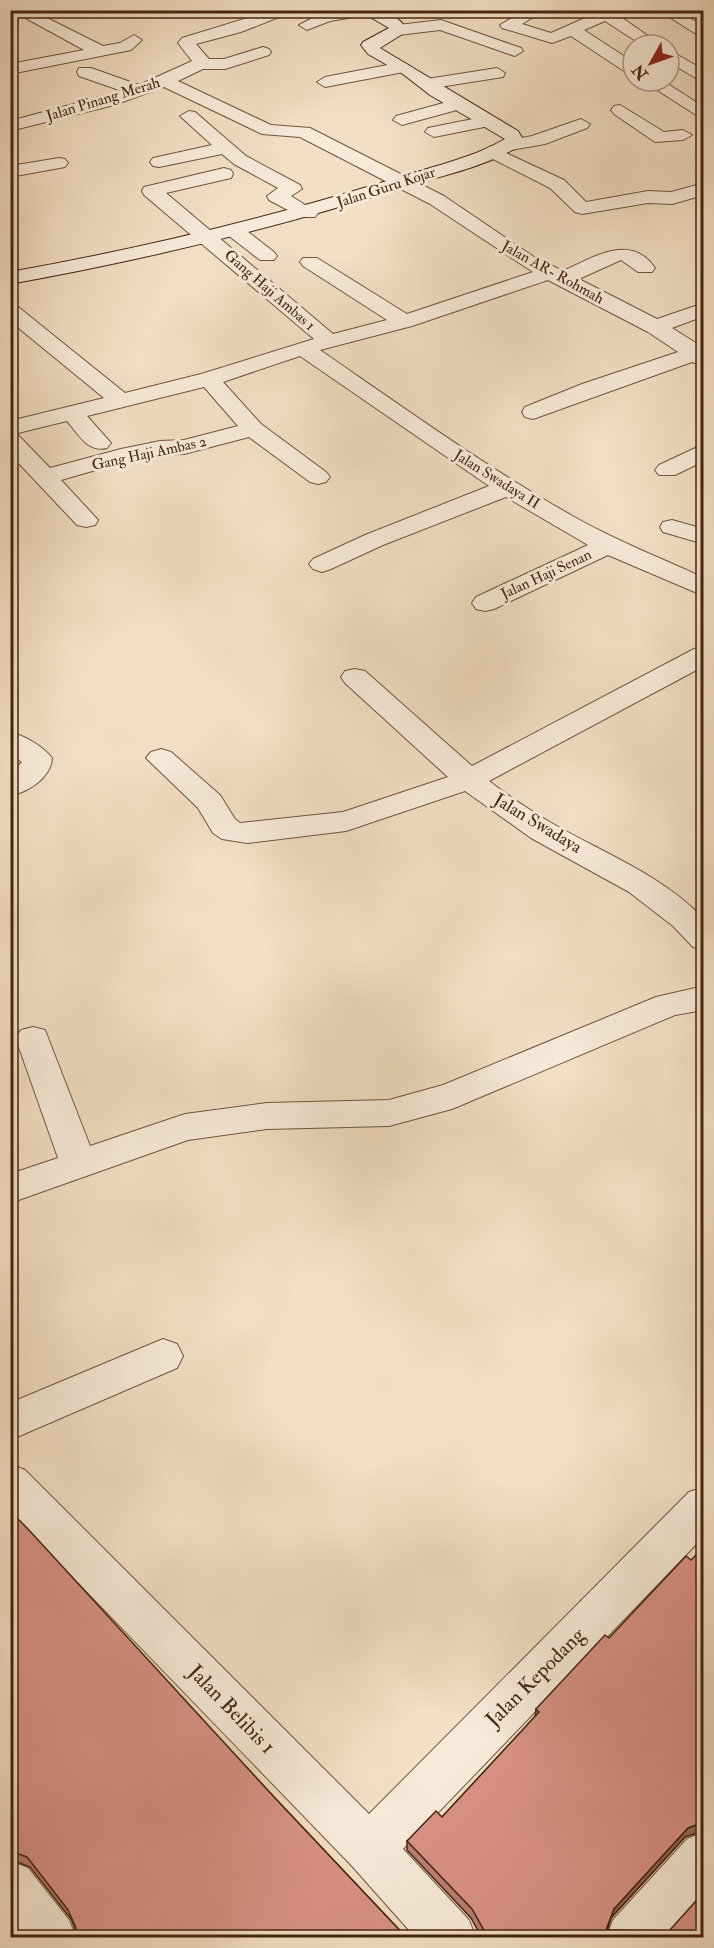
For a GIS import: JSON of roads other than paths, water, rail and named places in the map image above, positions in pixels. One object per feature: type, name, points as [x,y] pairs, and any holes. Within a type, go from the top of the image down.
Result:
[{"type":"street","points":[[263,52],[225,64],[200,64],[201,59],[186,44],[188,41],[235,29],[290,10]]},
{"type":"street","points":[[538,10],[508,25],[550,38],[612,13],[638,33]]},
{"type":"street","points":[[665,10],[704,34]]},
{"type":"street","points":[[307,25],[326,17],[366,11],[397,26],[398,30]]},
{"type":"street","points":[[10,20],[24,13],[99,51]]},
{"type":"street","points":[[197,22],[257,20]]},
{"type":"street","points":[[511,145],[515,138],[374,51],[369,45],[398,30],[441,25],[515,51]]},
{"type":"street","points":[[572,29],[621,61]]},
{"type":"street","points":[[10,69],[129,43],[136,60]]},
{"type":"street","name":"Jalan Pinang Merah","points":[[10,126],[135,92],[166,75],[200,64]]},
{"type":"street","points":[[681,64],[704,78]]},
{"type":"street","points":[[326,82],[434,65]]},
{"type":"street","points":[[85,72],[157,101]]},
{"type":"street","points":[[426,84],[497,73]]},
{"type":"street","name":"Jalan AR- Rohmah","points":[[166,75],[267,130],[304,132],[362,164],[403,182],[437,200],[556,276],[656,327],[700,356]]},
{"type":"street","points":[[670,93],[704,115]]},
{"type":"street","points":[[402,120],[458,104]]},
{"type":"street","points":[[620,110],[661,138],[694,135]]},
{"type":"street","points":[[189,116],[240,160],[293,189],[276,196],[308,213]]},
{"type":"street","points":[[434,132],[528,122]]},
{"type":"street","name":"Jalan Guru Kojar","points":[[10,278],[140,254],[242,231],[308,213],[511,145],[534,144],[543,138],[581,124]]},
{"type":"street","points":[[159,162],[225,148]]},
{"type":"street","points":[[491,151],[557,184],[582,208],[648,197],[672,198],[704,189]]},
{"type":"street","points":[[10,172],[59,163]]},
{"type":"street","name":"Gang Haji Ambas 1","points":[[224,174],[151,191],[210,238],[330,342]]},
{"type":"street","points":[[225,212],[267,256]]},
{"type":"street","points":[[10,428],[208,379],[303,348],[405,322],[620,254],[627,255],[645,268]]},
{"type":"street","points":[[310,262],[405,322]]},
{"type":"street","points":[[656,327],[704,309]]},
{"type":"street","points":[[10,310],[122,401]]},
{"type":"street","name":"Jalan Swadaya II","points":[[303,348],[462,459],[608,545],[704,588]]},
{"type":"street","points":[[533,412],[590,389],[700,356]]},
{"type":"street","points":[[208,379],[253,429],[318,477]]},
{"type":"street","points":[[70,412],[99,443]]},
{"type":"street","name":"Gang Haji Ambas 2","points":[[45,477],[121,456],[160,448],[184,447],[253,429]]},
{"type":"street","points":[[10,440],[86,520]]},
{"type":"street","points":[[667,470],[704,451]]},
{"type":"street","points":[[322,564],[374,540],[509,487]]},
{"type":"street","points":[[672,527],[704,537]]},
{"type":"street","name":"Jalan Haji Senan","points":[[485,603],[608,545]]},
{"type":"street","name":"Jalan Swadaya","points":[[704,655],[468,780],[520,817],[617,869],[654,892],[686,918],[704,939]]},
{"type":"street","points":[[161,758],[209,802],[224,826],[233,832],[247,833],[346,821],[468,780],[355,677]]},
{"type":"street","points":[[10,741],[37,758],[38,764],[35,769],[10,787]]},
{"type":"street","points":[[10,1189],[185,1127],[267,1116],[389,1113],[452,1096],[668,1005],[704,998]]},
{"type":"street","points":[[33,1039],[78,1164]]},
{"type":"street","points":[[10,1422],[163,1356]]},
{"type":"street","name":"Jalan Belibis 1","points":[[10,1483],[369,1849],[451,1938]]},
{"type":"street","name":"Jalan Kepodang","points":[[369,1849],[704,1506]]},
{"type":"street","points":[[631,1938],[704,1856]]},
{"type":"street","points":[[10,1886],[51,1938]]}]
